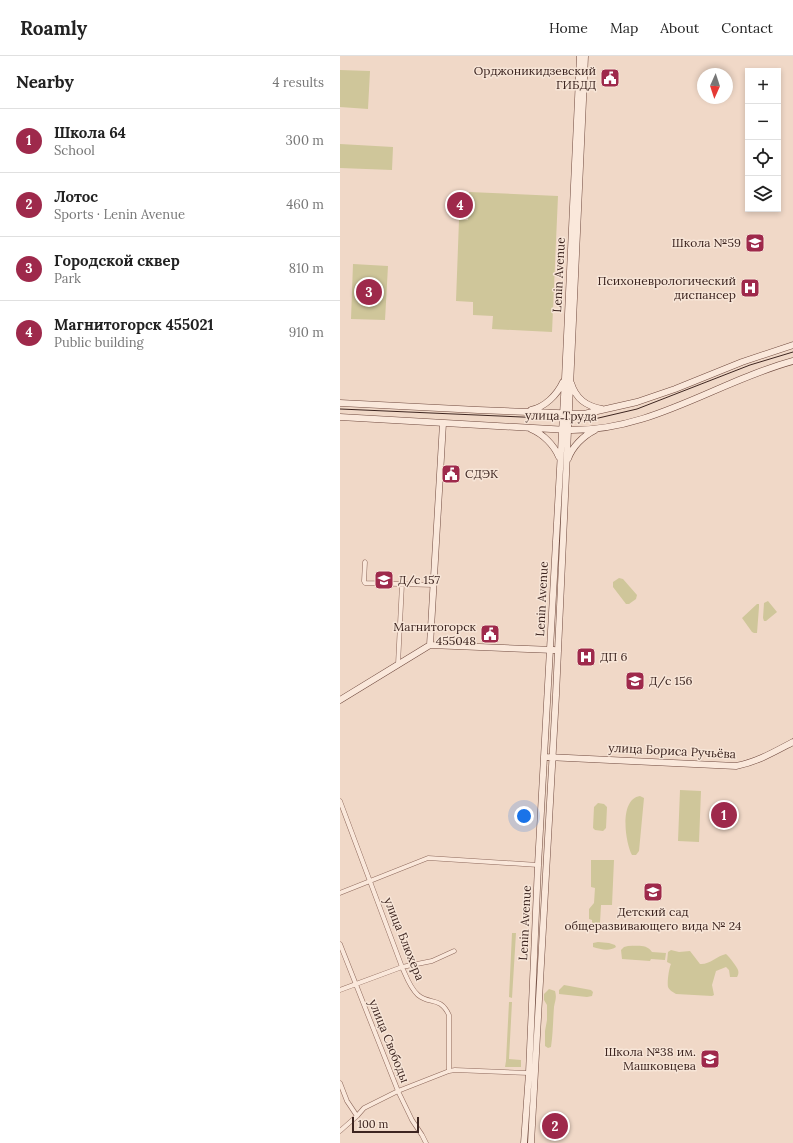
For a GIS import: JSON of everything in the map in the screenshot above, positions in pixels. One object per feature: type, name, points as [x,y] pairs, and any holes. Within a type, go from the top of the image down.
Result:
[{"type":"main road","name":"Lenin Avenue","points":[[567,379],[580,56]]},
{"type":"main road","name":"Lenin Avenue","points":[[524,1143],[532,1073],[552,757],[558,650],[564,429],[585,56]]},
{"type":"main road","name":"улица Труда","points":[[340,403],[584,414],[637,402],[656,396],[742,362],[793,345]]},
{"type":"main road","name":"улица Труда","points":[[340,417],[564,429],[597,429],[638,421],[686,404],[777,366],[793,361]]},
{"type":"main road","points":[[524,412],[538,408],[547,402],[567,379],[573,390],[584,403],[591,407],[605,409]]},
{"type":"main road","points":[[430,645],[443,423]]},
{"type":"main road","points":[[528,427],[537,431],[547,439],[559,456],[563,465]]},
{"type":"main road","points":[[563,465],[578,442],[597,429]]},
{"type":"main road","name":"Lenin Avenue","points":[[531,1143],[538,865],[550,650],[563,465]]},
{"type":"main road","points":[[340,700],[430,645],[558,650]]},
{"type":"main road","name":"улица Бориса Ручьёва","points":[[544,756],[736,766],[748,764],[758,760],[793,742]]},
{"type":"street","points":[[365,562],[365,583],[434,585]]},
{"type":"street","points":[[398,664],[402,584]]},
{"type":"street","name":"улица Блюхера","points":[[340,801],[402,967],[413,989],[424,999],[440,1003],[446,1008],[449,1015],[449,1071]]},
{"type":"street","points":[[340,893],[428,858],[538,865]]},
{"type":"street","name":"улица Свободы","points":[[340,944],[398,1091],[412,1120],[426,1143]]},
{"type":"street","points":[[340,990],[402,967],[432,961],[454,952]]},
{"type":"street","points":[[340,1131],[364,1108],[398,1091],[449,1071],[532,1073]]},
{"type":"street","points":[[340,1083],[347,1101],[357,1116]]},
{"type":"shaded area","points":[[340,70],[370,71],[368,109],[340,107]]},
{"type":"shaded area","points":[[340,144],[393,147],[392,170],[340,168]]},
{"type":"shaded area","points":[[469,192],[558,196],[552,332],[492,329],[493,316],[473,315],[473,302],[456,301],[459,220],[468,220]]},
{"type":"shaded area","points":[[353,264],[388,266],[385,320],[351,319]]},
{"type":"shaded area","points":[[619,578],[623,579],[637,595],[636,599],[629,604],[626,604],[613,587],[613,582]]},
{"type":"shaded area","points":[[768,601],[777,612],[764,621],[764,603]]},
{"type":"shaded area","points":[[757,604],[759,604],[759,607],[757,633],[754,633],[742,618]]},
{"type":"shaded area","points":[[680,790],[701,791],[699,842],[678,841]]},
{"type":"shaded area","points":[[640,796],[644,798],[639,851],[636,855],[632,855],[627,841],[626,813],[633,799]]},
{"type":"shaded area","points":[[598,803],[604,804],[607,807],[606,828],[603,831],[595,830],[593,828],[594,807]]},
{"type":"shaded area","points":[[591,860],[614,860],[612,905],[601,905],[600,923],[592,923],[592,920],[589,919],[589,909],[594,903],[595,888],[591,887]]},
{"type":"shaded area","points":[[512,933],[516,933],[512,998],[509,997]]},
{"type":"shaded area","points":[[593,943],[609,943],[615,945],[616,947],[607,950],[593,947]]},
{"type":"shaded area","points":[[628,946],[642,946],[650,949],[652,952],[666,953],[665,960],[651,959],[650,961],[622,959],[621,950]]},
{"type":"shaded area","points":[[671,950],[679,952],[690,951],[700,964],[707,963],[726,954],[737,969],[738,975],[737,977],[730,977],[729,970],[726,967],[716,971],[712,985],[714,995],[712,996],[676,994],[668,987],[668,975],[671,964],[667,962],[668,952]]},
{"type":"shaded area","points":[[564,985],[591,990],[593,992],[592,996],[587,997],[559,994],[559,990]]},
{"type":"shaded area","points":[[549,989],[555,991],[556,998],[551,1047],[548,1048],[545,1046],[547,1005],[544,1000],[544,994]]},
{"type":"shaded area","points":[[509,1002],[512,1002],[509,1059],[521,1060],[521,1067],[505,1067]]},
{"type":"tram line","points":[[340,409],[590,420],[637,409],[750,365],[793,352]]},
{"type":"place","name":"Орджоникидзевский ГИБДД","points":[[610,78]]},
{"type":"place","name":"Магнитогорск 455021","points":[[460,205]]},
{"type":"place","name":"Школа №59","points":[[755,243]]},
{"type":"place","name":"Психоневрологический диспансер","points":[[750,288]]},
{"type":"place","name":"Городской сквер","points":[[369,292]]},
{"type":"place","name":"СДЭК","points":[[451,474]]},
{"type":"place","name":"Д/с 157","points":[[384,580]]},
{"type":"place","name":"Магнитогорск 455048","points":[[490,634]]},
{"type":"place","name":"ДП 6","points":[[586,657]]},
{"type":"place","name":"Д/с 156","points":[[635,681]]},
{"type":"place","name":"Школа 64","points":[[724,815]]},
{"type":"place","name":"Детский сад общеразвивающего вида № 24","points":[[653,892]]},
{"type":"place","name":"Школа №38 им. Машковцева","points":[[710,1059]]},
{"type":"place","name":"Лотос","points":[[555,1126]]}]
